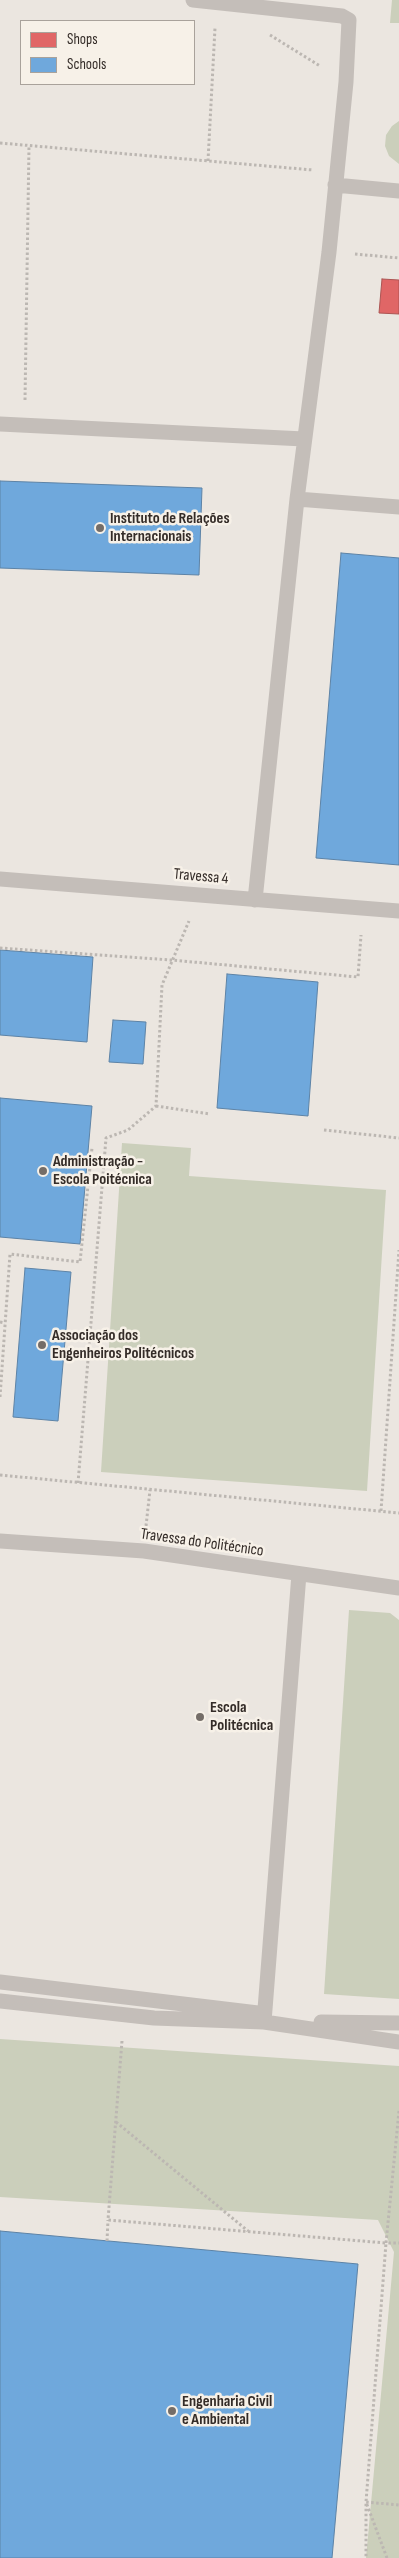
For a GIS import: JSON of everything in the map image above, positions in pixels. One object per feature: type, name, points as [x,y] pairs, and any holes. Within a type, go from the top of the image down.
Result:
[{"type":"lane","points":[[193,0],[315,7],[348,18],[346,82],[329,252],[297,499],[255,900]]},
{"type":"lane","points":[[335,179],[399,191]]},
{"type":"lane","points":[[0,424],[304,439]]},
{"type":"lane","points":[[297,499],[399,507]]},
{"type":"lane","name":"Travessa 4","points":[[0,878],[255,900],[399,910]]},
{"type":"lane","name":"Travessa do Politécnico","points":[[0,1541],[144,1551],[399,1588]]},
{"type":"lane","points":[[264,2022],[299,1574]]},
{"type":"lane","points":[[0,1982],[259,2013],[264,2022]]},
{"type":"lane","points":[[0,2001],[124,2015],[264,2022],[399,2023]]},
{"type":"lane","points":[[264,2022],[399,2042]]},
{"type":"path","points":[[208,161],[216,2]]},
{"type":"path","points":[[265,32],[346,82]]},
{"type":"path","points":[[0,143],[208,161],[335,179]]},
{"type":"path","points":[[24,424],[29,146]]},
{"type":"path","points":[[329,252],[399,258]]},
{"type":"path","points":[[78,1483],[106,1138],[128,1130],[156,1106],[162,985],[200,894]]},
{"type":"path","points":[[0,948],[172,960],[358,977],[363,908]]},
{"type":"path","points":[[156,1106],[210,1114]]},
{"type":"path","points":[[324,1130],[399,1138]]},
{"type":"path","points":[[0,1397],[10,1254],[80,1262],[92,1148]]},
{"type":"path","points":[[381,1511],[399,1250]]},
{"type":"path","points":[[0,1322],[5,1323]]},
{"type":"path","points":[[0,1475],[399,1513]]},
{"type":"path","points":[[144,1551],[150,1490]]},
{"type":"path","points":[[106,2241],[124,2015]]},
{"type":"path","points":[[366,2558],[366,2502],[386,2243],[399,2111]]},
{"type":"path","points":[[115,2121],[249,2232]]},
{"type":"path","points":[[108,2220],[399,2243]]},
{"type":"path","points":[[366,2502],[399,2505]]},
{"type":"path","points":[[366,2502],[387,2558]]},
{"type":"green space","points":[[392,0],[399,0],[399,23],[390,23]]},
{"type":"green space","points":[[399,121],[399,164],[389,156],[385,146],[386,135],[392,126]]},
{"type":"green space","points":[[122,1143],[191,1148],[189,1176],[386,1190],[367,1491],[101,1472]]},
{"type":"green space","points":[[349,1610],[390,1613],[399,1620],[399,1999],[324,1994]]},
{"type":"green space","points":[[0,2039],[399,2066],[399,2558],[366,2558],[394,2252],[378,2220],[0,2197]]},
{"type":"building: Shops","points":[[382,279],[399,280],[399,314],[379,313]]},
{"type":"building: Schools","name":"Instituto de Relações Internacionais","points":[[0,481],[202,488],[199,575],[0,568]]},
{"type":"building: Schools","points":[[341,553],[399,558],[399,865],[316,858]]},
{"type":"building: Schools","points":[[0,950],[93,957],[87,1042],[0,1035]]},
{"type":"building: Schools","points":[[227,974],[318,982],[308,1116],[217,1108]]},
{"type":"building: Schools","points":[[113,1020],[146,1022],[143,1064],[109,1062]]},
{"type":"building: Schools","name":"Administração - Escola Poitécnica","points":[[0,1098],[92,1106],[80,1244],[0,1237]]},
{"type":"building: Schools","name":"Associação dos Engenheiros Politécnicos","points":[[25,1268],[71,1272],[58,1421],[13,1417]]},
{"type":"building: Schools","name":"Engenharia Civil e Ambiental","points":[[0,2231],[358,2264],[332,2558],[0,2558]]},
{"type":"place","name":"Instituto de Relações Internacionais","points":[[100,528]]},
{"type":"place","name":"Administração - Escola Poitécnica","points":[[43,1171]]},
{"type":"place","name":"Associação dos Engenheiros Politécnicos","points":[[42,1345]]},
{"type":"place","name":"Escola Politécnica","points":[[200,1717]]},
{"type":"place","name":"Engenharia Civil e Ambiental","points":[[172,2411]]}]
